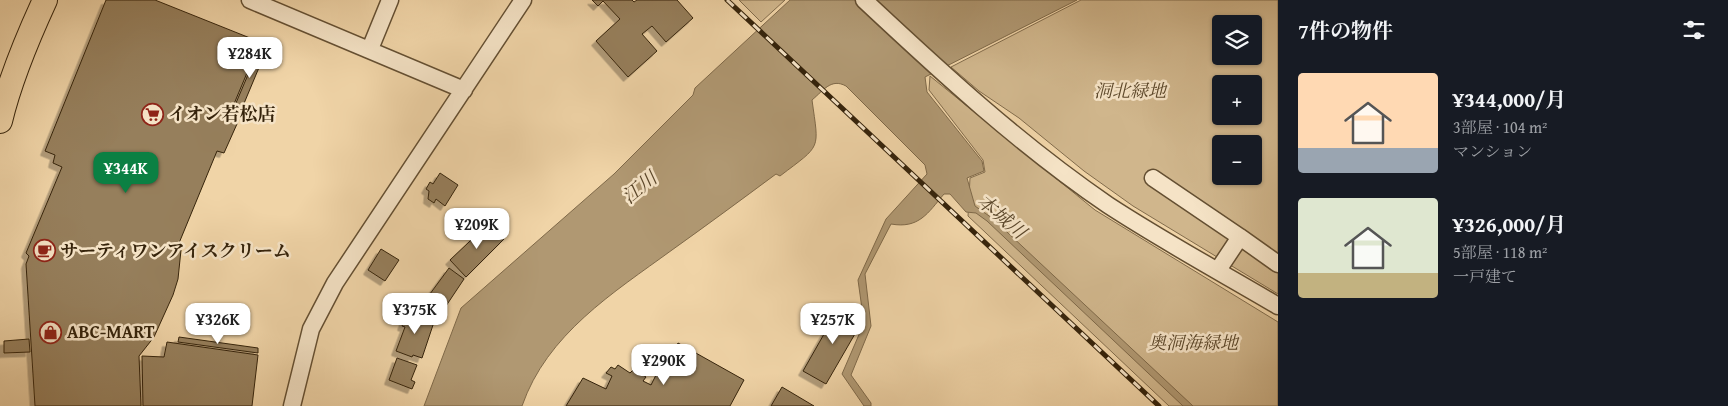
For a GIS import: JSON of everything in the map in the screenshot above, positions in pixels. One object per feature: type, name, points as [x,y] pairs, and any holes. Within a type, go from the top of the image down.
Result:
[{"type":"highway","points":[[0,78],[13,35],[29,0]]},
{"type":"highway","points":[[0,121],[5,100],[23,50],[45,0]]},
{"type":"street","points":[[250,0],[464,90]]},
{"type":"street","points":[[370,49],[390,0]]},
{"type":"street","points":[[292,406],[311,329],[335,283],[524,0]]},
{"type":"street","points":[[864,0],[952,83],[1052,164],[1110,205],[1278,306]]},
{"type":"street","points":[[1153,178],[1278,264]]},
{"type":"street","points":[[1218,270],[1240,237]]},
{"type":"green space","points":[[739,0],[785,0],[761,22]]},
{"type":"green space","name":"洞北緑地","points":[[1081,0],[1278,0],[1278,294],[1133,206],[1084,171],[1019,118],[979,91],[951,67]]},
{"type":"green space","name":"奥洞海緑地","points":[[930,76],[1095,210],[1278,322],[1278,406],[1169,406],[968,216],[970,178],[985,172],[983,160],[929,90]]},
{"type":"water","name":"江川","points":[[790,0],[1077,0],[925,77],[927,92],[982,161],[984,171],[967,178],[975,206],[992,218],[1193,406],[1183,406],[987,221],[976,213],[966,212],[950,194],[944,194],[928,213],[916,222],[901,225],[891,224],[865,274],[871,326],[851,375],[871,403],[871,406],[864,406],[842,374],[864,323],[858,280],[886,219],[927,174],[925,165],[846,86],[836,83],[828,86],[812,100],[816,138],[814,145],[804,158],[780,176],[776,174],[627,282],[584,317],[548,357],[533,380],[522,406],[424,406],[461,308],[614,174],[693,95],[695,88]]},
{"type":"building","points":[[106,0],[155,0],[260,42],[231,111],[241,115],[224,153],[217,151],[177,248],[181,250],[178,279],[173,295],[154,337],[139,356],[141,406],[35,406],[26,264],[29,256],[26,253],[62,167],[53,163],[55,155],[45,151]]},
{"type":"building","points":[[592,0],[632,0],[634,2],[637,0],[677,0],[693,18],[666,42],[652,26],[642,34],[657,51],[628,77],[596,41],[620,19],[603,1],[598,6]]},
{"type":"building","points":[[261,44],[268,46],[240,113],[233,110]]},
{"type":"building","points":[[440,173],[458,185],[445,206],[436,199],[434,203],[428,199],[429,191],[426,189],[430,182],[433,184]]},
{"type":"building","points":[[488,224],[504,239],[466,277],[450,260]]},
{"type":"building","points":[[381,249],[399,260],[385,281],[368,270]]},
{"type":"building","points":[[449,268],[464,279],[444,309],[427,298]]},
{"type":"building","points":[[840,306],[863,320],[826,384],[803,371]]},
{"type":"building","points":[[409,307],[415,309],[413,317],[418,319],[419,316],[434,322],[422,358],[413,355],[412,357],[396,351],[405,327],[402,326]]},
{"type":"building","points":[[179,337],[258,348],[258,353],[178,342]]},
{"type":"building","points":[[29,339],[30,352],[4,353],[4,341]]},
{"type":"building","points":[[167,342],[258,355],[252,406],[143,406],[142,356],[164,357]]},
{"type":"building","points":[[678,343],[744,380],[730,406],[566,406],[583,378],[606,389],[612,376],[606,373],[611,367],[615,369],[618,365],[630,373],[634,369],[646,377],[643,381],[651,385],[656,375],[660,378]]},
{"type":"building","points":[[397,358],[417,365],[411,380],[415,382],[412,389],[389,380]]},
{"type":"building","points":[[782,387],[814,406],[771,406]]},
{"type":"railway","points":[[727,0],[1159,406]]},
{"type":"place","name":"イオン若松店","points":[[152,114]]},
{"type":"place","name":"サーティワンアイスクリーム","points":[[44,251]]},
{"type":"place","name":"ABC-MART","points":[[51,332]]},
{"type":"water label","name":"本城川","points":[[1002,216]]}]
